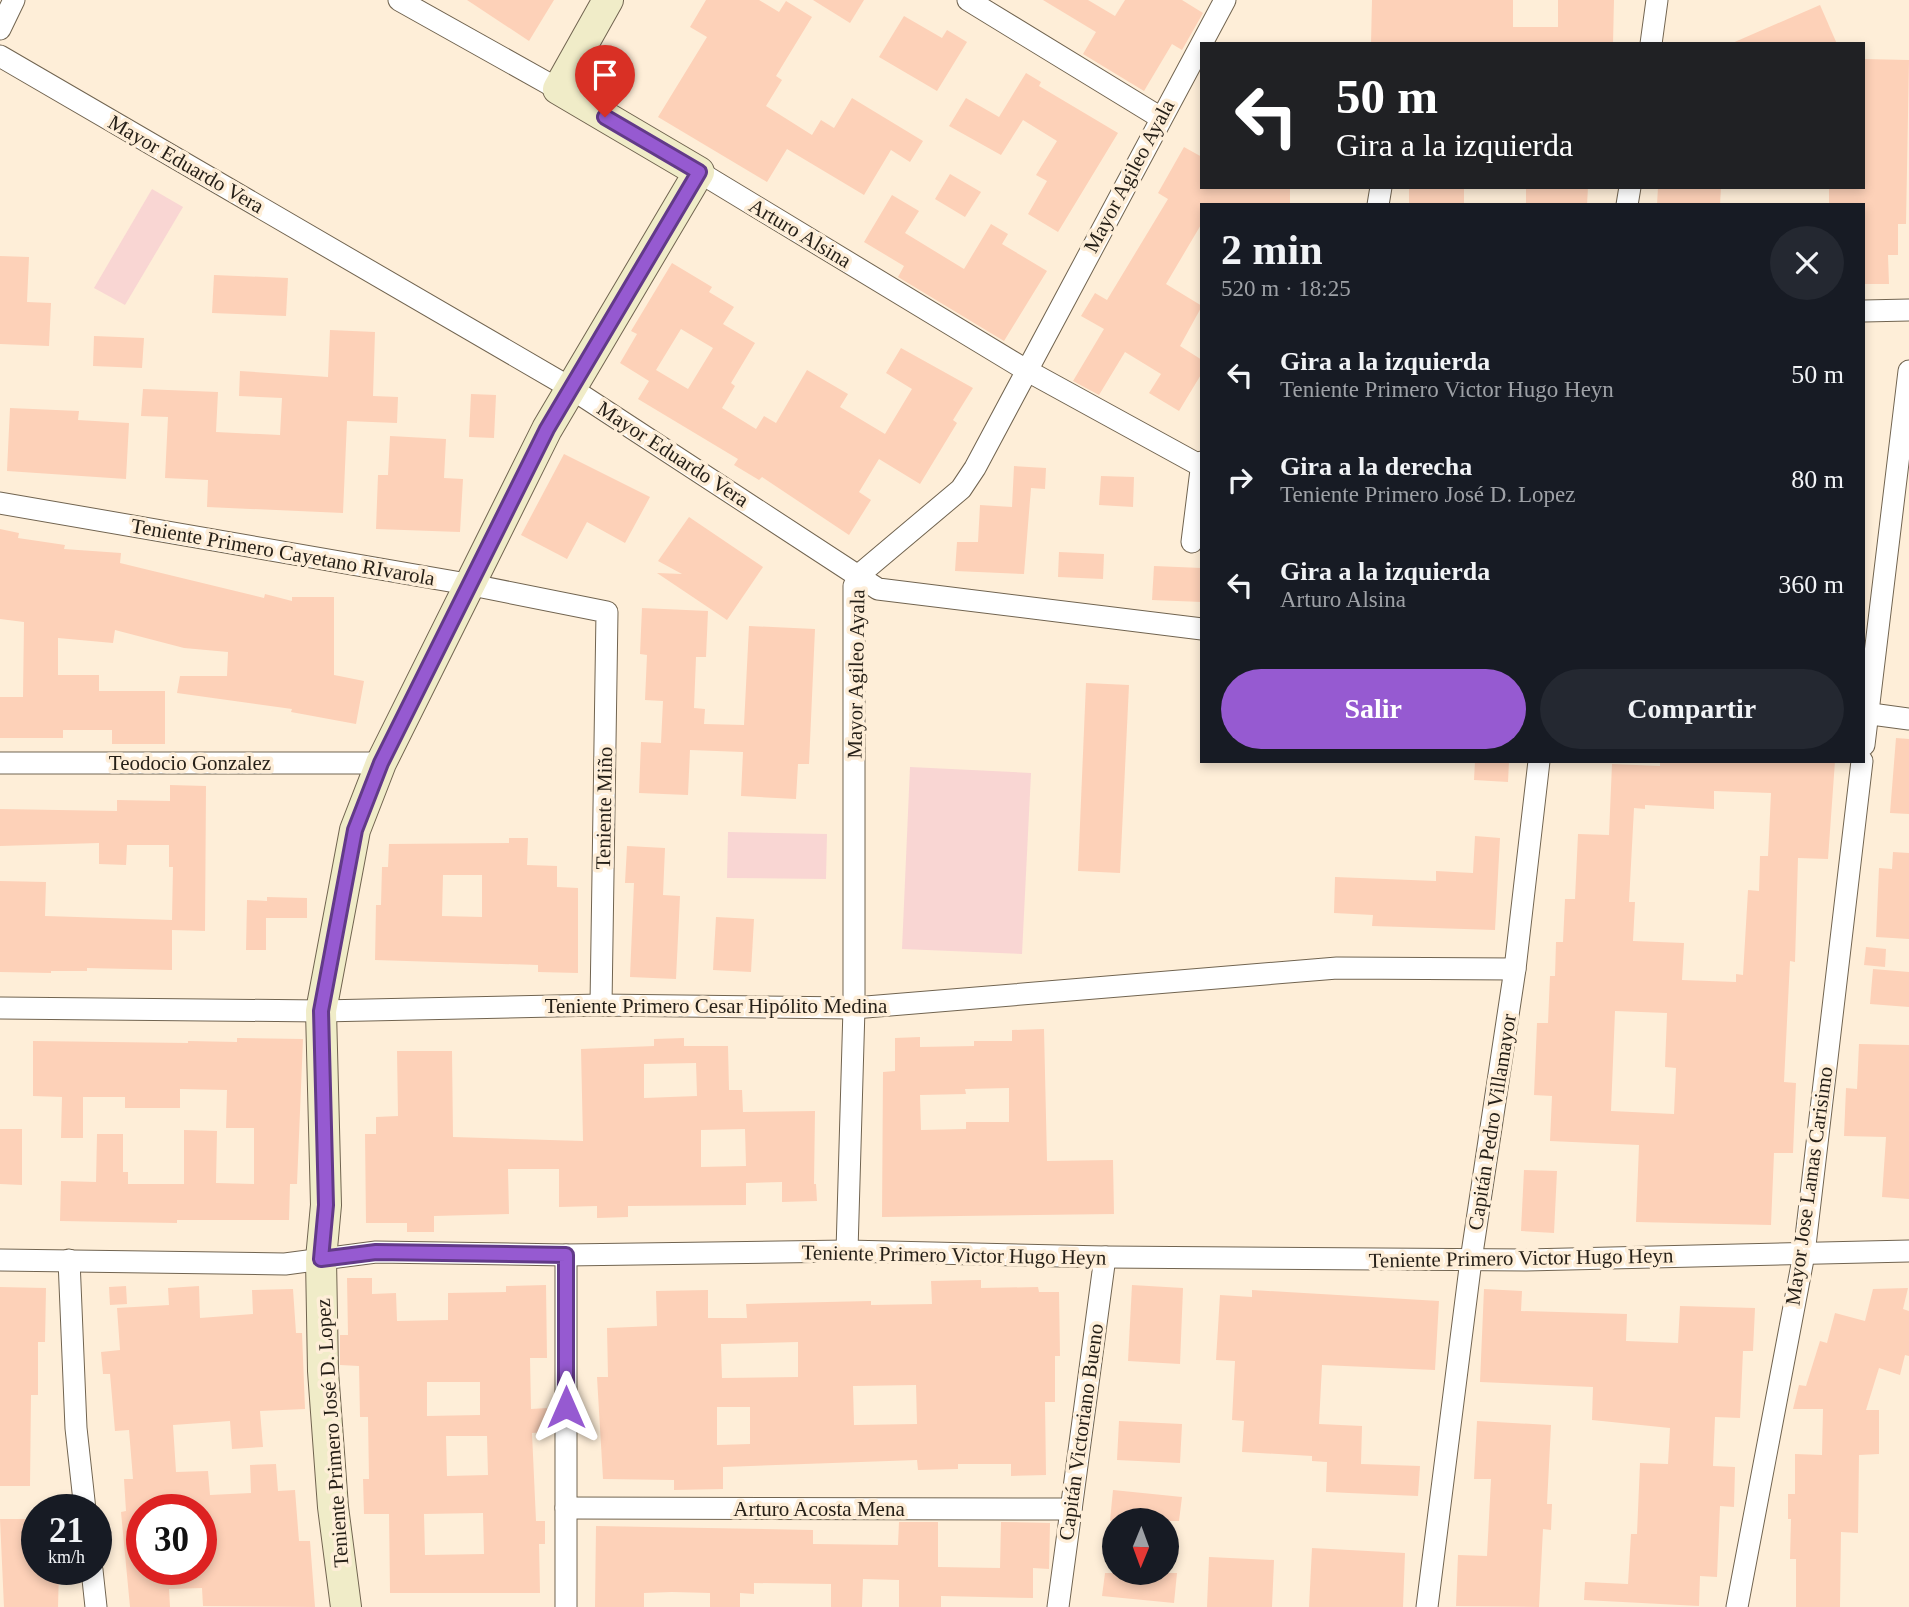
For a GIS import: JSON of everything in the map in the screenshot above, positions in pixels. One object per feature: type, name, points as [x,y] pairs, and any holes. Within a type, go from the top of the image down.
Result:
[{"type":"street","points":[[0,29],[14,0]]},
{"type":"street","name":"Arturo Alsina","points":[[399,0],[699,172],[1026,370],[1200,463]]},
{"type":"street","points":[[558,89],[608,0]]},
{"type":"street","points":[[968,0],[1161,118]]},
{"type":"street","name":"Mayor Agileo Ayala","points":[[1202,42],[1224,0]]},
{"type":"street","points":[[1651,42],[1657,0]]},
{"type":"street","name":"Mayor Agileo Ayala","points":[[846,1251],[854,1008],[854,586],[860,574],[961,489],[1200,45]]},
{"type":"street","name":"Mayor Eduardo Vera","points":[[0,56],[569,387],[860,574],[878,589],[1200,629]]},
{"type":"street","name":"Teniente Primero José D. Lopez","points":[[346,1607],[333,1507],[323,1371],[321,1259],[326,1205],[321,1011],[355,830],[381,763],[467,584],[569,387],[699,172]]},
{"type":"street","points":[[1865,311],[1909,310]]},
{"type":"street","points":[[1909,371],[1866,713],[1909,719]]},
{"type":"street","points":[[1192,542],[1200,480]]},
{"type":"street","name":"Teniente Primero Cayetano RIvarola","points":[[0,503],[467,584],[607,612]]},
{"type":"street","name":"Teniente Miño","points":[[601,1005],[607,612]]},
{"type":"street","name":"Teodocio Gonzalez","points":[[0,763],[381,763]]},
{"type":"street","name":"Capitán Pedro Villamayor","points":[[1427,1607],[1471,1260],[1515,969],[1539,763]]},
{"type":"street","name":"Mayor Jose Lamas Carisimo","points":[[1737,1607],[1804,1254],[1862,763]]},
{"type":"street","name":"Teniente Primero Cesar Hipólito Medina","points":[[0,1008],[321,1011],[601,1005],[854,1008],[1337,968],[1515,969]]},
{"type":"street","name":"Teniente Primero Victor Hugo Heyn","points":[[0,1259],[285,1264],[376,1252],[566,1255],[846,1251],[1105,1257],[1471,1260],[1909,1251]]},
{"type":"street","points":[[566,1255],[566,1607]]},
{"type":"street","name":"Capitán Victoriano Bueno","points":[[1058,1607],[1105,1257]]},
{"type":"street","points":[[69,1260],[76,1428],[83,1494]]},
{"type":"street","name":"Arturo Acosta Mena","points":[[566,1508],[1071,1509]]},
{"type":"street","points":[[94,1585],[96,1607]]},
{"type":"shaded area","points":[[152,189],[183,207],[125,305],[94,288]]},
{"type":"shaded area","points":[[910,767],[1031,773],[1022,954],[902,949]]},
{"type":"shaded area","points":[[728,832],[827,834],[826,879],[727,878]]},
{"type":"building","points":[[467,0],[554,0],[529,41]]},
{"type":"building","points":[[706,0],[759,0],[779,12],[786,1],[812,17],[776,76],[782,80],[766,106],[812,135],[821,120],[834,128],[852,98],[923,141],[910,162],[891,150],[864,195],[787,149],[767,182],[658,117],[707,37],[690,27]]},
{"type":"building","points":[[813,0],[864,0],[850,23]]},
{"type":"building","points":[[1043,0],[1088,0],[1115,16],[1125,0],[1182,0],[1203,13],[1182,50],[1172,44],[1144,91],[1083,54],[1096,32]]},
{"type":"building","points":[[1372,0],[1513,0],[1513,27],[1558,27],[1558,0],[1614,0],[1613,42],[1371,42]]},
{"type":"building","points":[[1820,5],[1836,42],[1735,42]]},
{"type":"building","points":[[904,16],[942,38],[947,30],[967,42],[937,91],[879,57]]},
{"type":"building","points":[[1865,59],[1909,60],[1906,224],[1898,224],[1898,255],[1888,255],[1889,284],[1865,284],[1865,203],[1829,203],[1829,189],[1865,189]]},
{"type":"building","points":[[1026,73],[1041,82],[1039,86],[1118,133],[1058,232],[1028,214],[1047,181],[1036,175],[1057,141],[1023,120],[1001,155],[949,126],[966,98],[999,117]]},
{"type":"building","points":[[1184,147],[1200,156],[1200,189],[1290,189],[1290,203],[1200,203],[1200,226],[1166,284],[1200,305],[1200,310],[1180,346],[1200,359],[1200,376],[1179,411],[1149,393],[1161,374],[1125,352],[1099,395],[1073,381],[1104,329],[1081,316],[1095,293],[1107,300],[1168,199],[1158,193]]},
{"type":"building","points":[[950,174],[981,192],[965,217],[935,199]]},
{"type":"building","points":[[1409,189],[1464,189],[1464,203],[1409,203]]},
{"type":"building","points":[[1526,189],[1588,189],[1587,203],[1526,203]]},
{"type":"building","points":[[1658,189],[1721,189],[1720,203],[1657,203]]},
{"type":"building","points":[[892,195],[919,211],[905,233],[964,269],[991,224],[1008,234],[1002,244],[1047,271],[1004,341],[898,277],[904,266],[864,242]]},
{"type":"building","points":[[0,256],[29,257],[27,302],[51,303],[49,346],[0,344]]},
{"type":"building","points":[[672,263],[712,287],[709,292],[734,307],[723,324],[755,343],[731,383],[735,386],[722,408],[756,429],[764,416],[776,423],[807,370],[848,394],[840,407],[885,434],[912,389],[886,373],[901,348],[973,388],[953,420],[957,423],[920,484],[879,459],[859,492],[871,500],[849,535],[762,477],[759,480],[734,465],[738,459],[638,399],[649,381],[620,363],[637,334],[631,331]],"holes":[[[681,329],[713,348],[688,389],[656,370]]]},
{"type":"building","points":[[214,275],[288,278],[286,316],[212,313]]},
{"type":"building","points":[[330,330],[375,332],[373,396],[398,397],[397,423],[347,421],[343,513],[207,507],[208,480],[165,478],[168,417],[141,416],[143,389],[218,392],[216,432],[280,435],[282,398],[239,396],[240,371],[328,377]]},
{"type":"building","points":[[94,336],[144,338],[142,368],[93,366]]},
{"type":"building","points":[[471,394],[496,395],[494,438],[469,437]]},
{"type":"building","points":[[10,408],[79,411],[78,420],[129,423],[126,479],[7,471]]},
{"type":"building","points":[[390,436],[446,439],[444,478],[463,479],[460,532],[376,529],[378,475],[388,475]]},
{"type":"building","points":[[564,454],[650,497],[625,543],[587,522],[567,559],[521,535]]},
{"type":"building","points":[[1014,466],[1046,468],[1045,489],[1031,488],[1024,574],[955,571],[957,542],[978,542],[980,505],[1012,507]]},
{"type":"building","points":[[1101,476],[1134,477],[1133,507],[1099,505]]},
{"type":"building","points":[[689,517],[763,567],[727,620],[657,573],[682,574],[658,561]]},
{"type":"building","points":[[0,529],[19,533],[18,538],[65,545],[64,549],[121,553],[120,563],[264,598],[265,594],[292,601],[292,597],[334,597],[334,675],[364,681],[356,724],[291,712],[292,709],[177,693],[180,676],[227,676],[228,652],[184,648],[115,630],[113,643],[58,638],[58,675],[99,675],[99,691],[165,691],[165,744],[112,744],[112,730],[63,730],[63,738],[0,738],[0,697],[23,697],[24,622],[0,619]]},
{"type":"building","points":[[1059,552],[1104,554],[1103,579],[1058,577]]},
{"type":"building","points":[[1154,566],[1200,568],[1200,602],[1152,600]]},
{"type":"building","points":[[642,608],[708,611],[706,657],[696,657],[694,708],[705,709],[704,724],[744,725],[749,626],[815,629],[809,764],[798,764],[796,799],[741,796],[743,752],[690,750],[688,795],[639,793],[641,742],[661,743],[663,701],[645,700],[647,655],[640,654]]},
{"type":"building","points":[[1086,683],[1129,685],[1120,873],[1078,871]]},
{"type":"building","points":[[1896,738],[1909,739],[1909,814],[1890,813]]},
{"type":"building","points":[[1475,763],[1509,763],[1508,782],[1474,780]]},
{"type":"building","points":[[1660,763],[1835,763],[1828,859],[1798,858],[1795,962],[1790,961],[1784,1082],[1796,1083],[1793,1153],[1774,1153],[1771,1225],[1636,1222],[1639,1145],[1550,1141],[1552,1096],[1534,1095],[1537,1023],[1548,1023],[1550,976],[1555,976],[1556,942],[1563,942],[1565,899],[1575,899],[1578,834],[1609,835],[1612,764],[1660,766]],"holes":[[[1714,791],[1771,793],[1768,856],[1760,856],[1759,891],[1748,890],[1743,975],[1736,974],[1736,982],[1682,980],[1684,943],[1633,941],[1635,902],[1629,902],[1634,808],[1645,809],[1645,805],[1714,809]],[[1615,1011],[1667,1013],[1665,1067],[1676,1068],[1674,1114],[1611,1111]]]},
{"type":"building","points":[[170,785],[206,786],[205,931],[172,930],[172,970],[87,968],[87,971],[51,973],[0,972],[0,881],[46,882],[45,916],[172,920],[173,867],[169,867],[169,845],[127,845],[126,865],[99,864],[99,843],[0,846],[0,809],[117,811],[117,800],[170,801]]},
{"type":"building","points":[[1475,836],[1500,838],[1495,930],[1372,926],[1373,915],[1334,913],[1335,877],[1436,881],[1436,871],[1473,873]]},
{"type":"building","points":[[509,838],[528,838],[527,865],[557,866],[557,887],[578,888],[578,973],[538,972],[538,965],[375,960],[376,905],[381,905],[382,867],[388,867],[389,844],[509,843]],"holes":[[[443,875],[482,875],[482,917],[442,916]]]},
{"type":"building","points":[[627,846],[665,848],[663,895],[680,896],[676,979],[630,977],[634,883],[625,883]]},
{"type":"building","points":[[1893,852],[1909,853],[1909,939],[1876,937],[1879,868],[1892,869]]},
{"type":"building","points":[[267,897],[307,898],[307,918],[266,918],[266,950],[246,950],[247,900],[267,901]]},
{"type":"building","points":[[716,917],[754,919],[751,972],[713,970]]},
{"type":"building","points":[[1866,947],[1886,949],[1885,967],[1864,965]]},
{"type":"building","points":[[1873,969],[1909,972],[1909,1007],[1870,1004]]},
{"type":"building","points":[[1044,1029],[1047,1161],[1113,1160],[1114,1214],[882,1217],[883,1072],[895,1071],[895,1038],[920,1037],[920,1047],[974,1046],[974,1041],[1012,1041],[1012,1030]],"holes":[[[1009,1088],[1009,1122],[966,1122],[966,1129],[921,1130],[920,1095],[966,1094],[965,1089]]]},
{"type":"building","points":[[237,1038],[303,1039],[297,1184],[290,1184],[289,1220],[177,1220],[177,1223],[60,1221],[61,1181],[96,1182],[97,1134],[123,1134],[123,1172],[128,1172],[128,1184],[184,1184],[184,1130],[217,1131],[216,1183],[254,1184],[254,1128],[226,1128],[227,1090],[180,1089],[180,1108],[125,1108],[125,1097],[83,1097],[83,1138],[61,1138],[62,1097],[33,1096],[33,1041],[188,1043],[237,1042]]},
{"type":"building","points":[[684,1038],[684,1046],[728,1046],[729,1090],[742,1090],[743,1112],[815,1111],[814,1184],[817,1201],[782,1202],[782,1182],[746,1183],[746,1205],[628,1206],[628,1217],[597,1218],[597,1206],[559,1207],[559,1169],[508,1169],[509,1214],[434,1216],[434,1232],[407,1232],[407,1223],[366,1223],[365,1134],[376,1134],[376,1117],[398,1116],[397,1051],[452,1051],[453,1137],[583,1141],[581,1049],[654,1046],[654,1039]],"holes":[[[696,1063],[697,1096],[644,1098],[644,1064]],[[745,1129],[746,1166],[701,1167],[701,1130]]]},
{"type":"building","points":[[1859,1044],[1909,1045],[1909,1199],[1882,1197],[1886,1137],[1844,1136],[1846,1088],[1857,1089]]},
{"type":"building","points":[[0,1129],[22,1129],[22,1185],[0,1184]]},
{"type":"building","points":[[1524,1170],[1557,1171],[1554,1233],[1521,1231]]},
{"type":"building","points":[[347,1278],[372,1278],[372,1294],[396,1293],[397,1321],[448,1320],[448,1293],[506,1292],[506,1286],[546,1285],[547,1358],[530,1358],[531,1409],[547,1408],[547,1432],[532,1433],[536,1521],[545,1521],[545,1544],[539,1544],[540,1593],[390,1593],[389,1514],[364,1514],[363,1479],[369,1479],[368,1417],[360,1417],[359,1366],[340,1365],[340,1335],[348,1335]],"holes":[[[427,1382],[480,1382],[480,1415],[427,1416]],[[446,1436],[487,1436],[488,1475],[447,1476]],[[483,1513],[484,1554],[425,1555],[424,1514]]]},
{"type":"building","points":[[981,1280],[981,1288],[1038,1287],[1039,1292],[1059,1292],[1060,1356],[1055,1356],[1055,1402],[1045,1402],[1046,1475],[1011,1476],[1011,1464],[958,1464],[958,1469],[918,1470],[917,1460],[723,1467],[723,1489],[674,1490],[674,1480],[603,1479],[597,1377],[608,1377],[607,1328],[657,1326],[656,1291],[708,1290],[708,1318],[747,1318],[746,1304],[871,1301],[871,1305],[932,1304],[931,1281]],"holes":[[[798,1342],[798,1377],[722,1378],[721,1344]],[[916,1385],[917,1424],[854,1425],[853,1386]],[[717,1407],[750,1407],[750,1444],[717,1445]]]},
{"type":"building","points":[[1132,1285],[1183,1288],[1180,1364],[1128,1361]]},
{"type":"building","points":[[126,1286],[127,1304],[110,1305],[109,1287]]},
{"type":"building","points":[[199,1286],[200,1318],[253,1314],[252,1290],[293,1289],[296,1333],[302,1333],[305,1409],[260,1411],[263,1447],[232,1449],[230,1421],[173,1425],[176,1472],[208,1471],[210,1494],[126,1494],[126,1511],[124,1479],[133,1479],[129,1430],[115,1431],[110,1374],[103,1374],[101,1352],[120,1350],[117,1308],[169,1305],[168,1288]]},
{"type":"building","points":[[0,1287],[46,1288],[45,1342],[38,1342],[38,1395],[31,1395],[30,1486],[0,1486]]},
{"type":"building","points":[[1908,1288],[1903,1309],[1909,1311],[1909,1356],[1905,1355],[1900,1375],[1879,1368],[1866,1410],[1879,1410],[1879,1454],[1859,1455],[1858,1533],[1841,1532],[1840,1607],[1796,1607],[1796,1559],[1790,1559],[1791,1519],[1788,1519],[1788,1494],[1795,1494],[1795,1454],[1822,1455],[1823,1409],[1793,1409],[1799,1385],[1806,1386],[1820,1341],[1827,1343],[1835,1313],[1865,1321],[1873,1289]]},
{"type":"building","points":[[1484,1289],[1522,1291],[1521,1311],[1627,1314],[1626,1341],[1678,1343],[1680,1306],[1755,1308],[1753,1351],[1743,1351],[1740,1418],[1715,1417],[1713,1466],[1735,1467],[1734,1507],[1720,1506],[1717,1577],[1700,1576],[1699,1606],[1584,1600],[1585,1582],[1628,1584],[1631,1534],[1637,1534],[1640,1463],[1668,1464],[1670,1428],[1592,1420],[1593,1387],[1480,1382]]},
{"type":"building","points":[[1252,1290],[1439,1301],[1435,1370],[1322,1365],[1319,1424],[1362,1426],[1361,1464],[1420,1466],[1418,1496],[1326,1492],[1327,1462],[1312,1461],[1312,1456],[1242,1452],[1244,1421],[1232,1420],[1235,1361],[1216,1360],[1220,1295],[1252,1297]]},
{"type":"building","points":[[1119,1421],[1182,1424],[1180,1463],[1117,1460]]},
{"type":"building","points":[[1477,1421],[1551,1425],[1547,1504],[1552,1504],[1551,1530],[1543,1529],[1539,1607],[1456,1606],[1458,1555],[1487,1556],[1491,1479],[1474,1479]]},
{"type":"building","points":[[276,1464],[278,1491],[295,1490],[299,1541],[310,1541],[315,1607],[203,1606],[202,1588],[169,1589],[170,1607],[130,1607],[128,1585],[217,1585],[217,1495],[251,1493],[250,1465]]},
{"type":"building","points":[[1113,1490],[1182,1497],[1180,1513],[1180,1508],[1111,1508]]},
{"type":"building","points":[[126,1511],[126,1565],[121,1512]]},
{"type":"building","points":[[0,1519],[21,1519],[21,1585],[59,1585],[58,1607],[4,1607]]},
{"type":"building","points":[[899,1522],[938,1522],[938,1567],[1000,1568],[1001,1522],[1050,1523],[1049,1569],[1033,1568],[1033,1598],[941,1596],[941,1607],[899,1607],[899,1580],[863,1579],[862,1607],[831,1607],[831,1584],[754,1583],[754,1594],[740,1593],[740,1607],[710,1607],[710,1593],[672,1592],[644,1593],[644,1607],[595,1607],[596,1526],[813,1530],[813,1544],[898,1545]]},
{"type":"building","points":[[1312,1548],[1405,1553],[1403,1607],[1309,1607]]},
{"type":"building","points":[[1209,1557],[1274,1560],[1272,1607],[1207,1607]]},
{"type":"building","points":[[1103,1586],[1176,1586],[1174,1603],[1102,1596]]},
{"type":"route","points":[[566,1407],[566,1255],[376,1252],[321,1259],[326,1205],[321,1011],[355,830],[381,763],[467,584],[563,398],[699,172],[605,117]]}]
